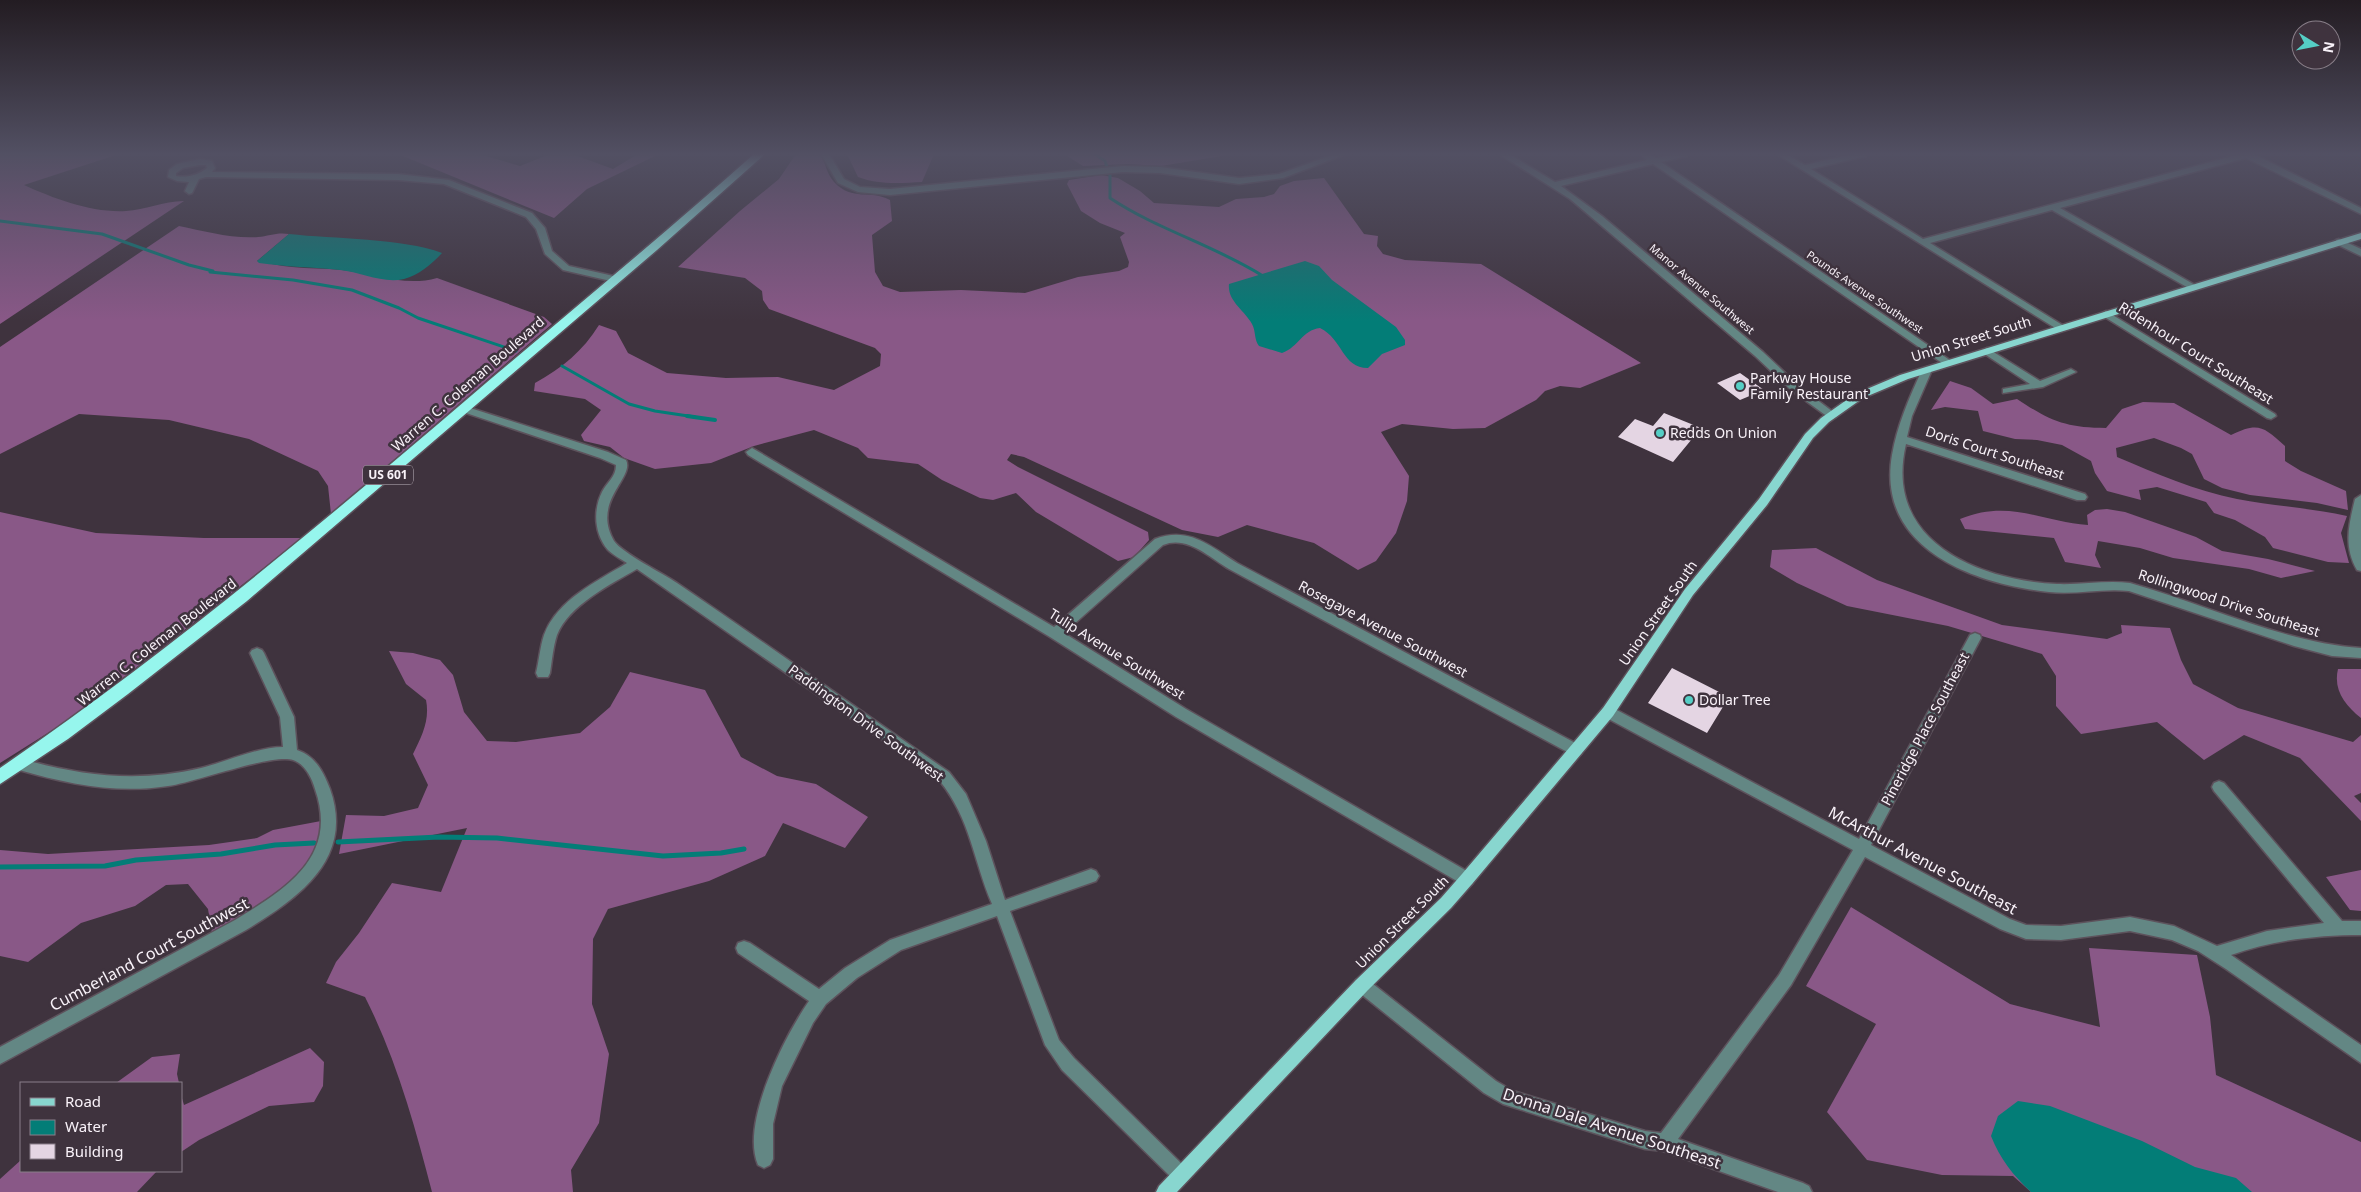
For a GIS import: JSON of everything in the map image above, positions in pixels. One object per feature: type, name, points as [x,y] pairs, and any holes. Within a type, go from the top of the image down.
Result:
[{"type":"highway","name":"Warren C. Coleman Boulevard","points":[[0,777],[72,729],[207,626],[285,562],[695,210]]},
{"type":"main road","name":"Union Street South","points":[[1165,1192],[1362,985],[1446,903],[1467,879],[1608,712],[1689,592],[1763,502],[1809,436],[1832,415],[1874,389],[1926,370],[2361,236]]},
{"type":"street","points":[[515,210],[529,215],[540,228],[548,252],[566,268],[615,279]]},
{"type":"street","name":"Manor Avenue Southwest","points":[[1587,210],[1759,354],[1795,388],[1832,415]]},
{"type":"street","name":"Pounds Avenue Southwest","points":[[1726,210],[1949,363]]},
{"type":"street","points":[[1870,210],[2060,328]]},
{"type":"street","points":[[1922,242],[2043,210]]},
{"type":"street","points":[[2058,210],[2192,287]]},
{"type":"street","points":[[2339,242],[2361,253]]},
{"type":"street","name":"Ridenhour Court Southeast","points":[[2106,314],[2271,416]]},
{"type":"street","points":[[1987,351],[2039,385]]},
{"type":"street","name":"Rollingwood Drive Southeast","points":[[1926,370],[1900,438],[1895,473],[1896,488],[1903,514],[1919,537],[1944,555],[1976,572],[2006,582],[2061,589],[2104,585],[2130,587],[2294,641],[2332,651],[2361,653]]},
{"type":"street","points":[[2007,392],[2039,385],[2071,372]]},
{"type":"street","name":"Paddington Drive Southwest","points":[[464,409],[604,455],[622,463],[620,474],[608,491],[602,506],[602,521],[606,539],[613,548],[944,776],[959,794],[976,833],[994,892],[1053,1045],[1068,1064],[1181,1175]]},
{"type":"street","name":"Doris Court Southeast","points":[[1900,438],[2081,497]]},
{"type":"street","name":"Tulip Avenue Southwest","points":[[752,452],[1055,634],[1181,713],[1467,879]]},
{"type":"street","points":[[2361,499],[2352,535],[2355,556],[2361,567]]},
{"type":"street","name":"Rosegaye Avenue Southwest","points":[[1055,634],[1159,542],[1176,536],[1188,538],[1233,566],[1576,750]]},
{"type":"street","points":[[543,673],[551,634],[560,619],[603,583],[637,563]]},
{"type":"street","name":"Pineridge Place Southeast","points":[[1665,1142],[1785,980],[1862,848],[1975,638]]},
{"type":"street","points":[[19,764],[64,778],[118,784],[154,782],[194,775],[277,753],[290,752],[287,717],[257,653]]},
{"type":"street","name":"McArthur Avenue Southeast","points":[[1608,712],[2005,924],[2026,932],[2061,933],[2130,924],[2174,933],[2216,954],[2361,1054]]},
{"type":"street","name":"Cumberland Court Southwest","points":[[0,1056],[54,1024],[234,930],[277,902],[311,871],[320,858],[329,825],[322,786],[311,765],[302,756],[290,752]]},
{"type":"street","points":[[2219,787],[2338,928]]},
{"type":"street","points":[[764,1160],[764,1124],[774,1084],[806,1018],[820,999],[851,974],[896,945],[1091,876]]},
{"type":"street","points":[[2216,954],[2231,946],[2338,928],[2361,928]]},
{"type":"street","points":[[744,948],[820,999]]},
{"type":"street","name":"Donna Dale Avenue Southeast","points":[[1362,985],[1490,1087],[1509,1098],[1645,1140],[1665,1142],[1803,1192]]},
{"type":"shaded area","points":[[0,210],[171,210],[0,324]]},
{"type":"shaded area","points":[[534,210],[564,210],[554,218]]},
{"type":"shaded area","points":[[891,210],[892,221],[872,235],[875,272],[883,286],[900,292],[961,290],[1025,293],[1078,277],[1119,271],[1128,267],[1129,262],[1120,237],[1125,233],[1100,223],[1080,210],[1347,210],[1364,234],[1378,236],[1377,246],[1383,254],[1405,260],[1481,264],[1641,363],[1580,388],[1560,386],[1545,391],[1536,400],[1485,428],[1453,429],[1402,424],[1381,432],[1409,476],[1407,501],[1396,533],[1376,561],[1358,570],[1314,543],[1247,525],[1218,537],[1182,530],[1024,457],[1011,454],[1007,460],[1018,467],[1148,532],[1149,540],[1134,557],[1118,561],[1036,512],[1016,493],[993,500],[980,498],[942,480],[918,464],[868,458],[858,448],[814,430],[754,446],[711,463],[655,469],[624,458],[610,447],[584,441],[581,435],[601,410],[585,399],[534,391],[535,383],[579,351],[599,325],[616,331],[628,353],[667,373],[726,378],[778,377],[834,390],[880,366],[881,354],[875,348],[769,309],[763,300],[762,291],[745,278],[678,267],[740,211]]},
{"type":"shaded area","points":[[179,226],[238,237],[289,234],[257,261],[288,267],[342,270],[389,279],[413,281],[437,278],[544,317],[552,324],[331,514],[328,486],[318,471],[249,439],[169,420],[79,414],[0,454],[0,347]]},
{"type":"shaded area","points":[[1950,381],[1971,388],[1993,404],[2017,399],[2049,418],[2080,427],[2106,428],[2122,409],[2143,402],[2174,403],[2231,435],[2254,427],[2265,430],[2285,446],[2285,461],[2301,471],[2346,491],[2348,510],[2317,503],[2250,495],[2222,488],[2204,479],[2192,454],[2154,438],[2116,448],[2117,457],[2176,481],[2222,496],[2347,516],[2341,533],[2349,563],[2328,562],[2273,548],[2265,537],[2235,520],[2214,513],[2206,502],[2157,487],[2139,490],[2141,500],[2107,491],[2095,473],[2091,461],[2062,445],[2037,440],[2015,439],[1983,431],[1978,411],[1945,407],[1931,410]]},
{"type":"shaded area","points":[[2107,509],[2125,512],[2196,537],[2222,551],[2268,559],[2315,571],[2281,578],[2249,569],[2173,558],[2140,548],[2098,541],[2095,555],[2101,568],[2065,562],[2054,538],[1965,529],[1960,519],[1978,513],[2009,511],[2088,525],[2087,515],[2095,510]]},
{"type":"shaded area","points":[[0,512],[96,533],[204,538],[302,538],[70,719],[0,763]]},
{"type":"shaded area","points":[[1816,548],[1877,580],[2002,625],[2107,639],[2122,633],[2121,625],[2170,628],[2181,660],[2193,684],[2238,708],[2353,742],[2361,735],[2361,793],[2354,796],[2361,803],[2361,821],[2300,758],[2244,735],[2204,760],[2157,722],[2081,734],[2056,706],[2056,676],[2042,654],[1948,626],[1847,606],[1797,583],[1770,567],[1772,550]]},
{"type":"shaded area","points":[[389,651],[413,653],[440,660],[453,675],[464,712],[487,741],[516,742],[580,733],[610,707],[630,672],[705,690],[741,757],[777,776],[816,784],[868,817],[845,848],[783,823],[765,856],[709,881],[608,909],[593,939],[592,1004],[609,1054],[599,1123],[571,1170],[573,1192],[432,1192],[412,1117],[386,1044],[365,997],[326,983],[336,962],[359,933],[392,883],[441,892],[467,828],[339,854],[346,815],[384,816],[418,808],[428,785],[413,754],[426,721],[426,700],[406,684]]},
{"type":"shaded area","points":[[2338,669],[2361,669],[2361,718],[2345,702],[2339,690],[2337,684]]},
{"type":"shaded area","points":[[321,821],[319,840],[311,857],[298,874],[264,902],[212,933],[208,909],[188,884],[166,885],[135,906],[81,923],[28,962],[0,956],[0,850],[48,854],[209,845],[257,838],[273,830]]},
{"type":"shaded area","points":[[2361,870],[2361,911],[2350,910],[2326,877]]},
{"type":"shaded area","points":[[1851,907],[2010,1004],[2100,1027],[2089,948],[2197,955],[2210,1017],[2216,1075],[2361,1142],[2361,1192],[2031,1192],[2013,1176],[1942,1175],[1867,1160],[1827,1112],[1876,1024],[1806,986]]},
{"type":"shaded area","points":[[310,1048],[324,1062],[323,1086],[314,1102],[269,1106],[199,1140],[182,1151],[182,1098],[184,1105]]},
{"type":"shaded area","points":[[180,1054],[177,1074],[179,1082],[117,1082],[152,1057]]},
{"type":"shaded area","points":[[20,1161],[20,1172],[156,1172],[137,1192],[0,1192],[0,1179]]},
{"type":"water","points":[[289,234],[408,244],[442,253],[420,272],[404,279],[396,280],[380,279],[348,271],[259,263],[257,261]]},
{"type":"water","points":[[1305,261],[1319,266],[1332,280],[1396,327],[1405,340],[1405,345],[1382,354],[1368,368],[1359,367],[1347,358],[1334,339],[1320,328],[1309,332],[1293,347],[1282,353],[1259,346],[1252,324],[1231,296],[1229,284]]},
{"type":"water","points":[[2018,1101],[2050,1106],[2142,1141],[2195,1167],[2236,1178],[2252,1192],[2031,1192],[2008,1166],[1991,1136],[1998,1116]]},
{"type":"building","name":"Parkway House Family Restaurant","points":[[1740,373],[1764,390],[1740,400],[1717,383]]},
{"type":"building","name":"Redds On Union","points":[[1664,413],[1701,428],[1673,462],[1618,437],[1635,419],[1653,426]]},
{"type":"building","name":"Dollar Tree","points":[[1672,668],[1729,697],[1707,733],[1648,703]]},
{"type":"waterway","points":[[1129,210],[1225,255],[1263,276]]},
{"type":"waterway","points":[[0,221],[102,234],[189,265],[213,271],[210,272],[293,280],[352,290],[399,308],[418,318],[516,351]]},
{"type":"waterway","points":[[562,366],[629,404],[655,411],[695,417]]},
{"type":"waterway","points":[[687,416],[715,420]]},
{"type":"waterway","points":[[338,842],[439,837],[497,838],[663,856],[721,853],[744,849]]},
{"type":"waterway","points":[[0,867],[105,866],[136,860],[221,854],[275,845],[314,843]]},
{"type":"place","name":"Parkway House Family Restaurant","points":[[1740,386]]},
{"type":"place","name":"Redds On Union","points":[[1660,433]]},
{"type":"place","name":"Dollar Tree","points":[[1689,700]]}]
